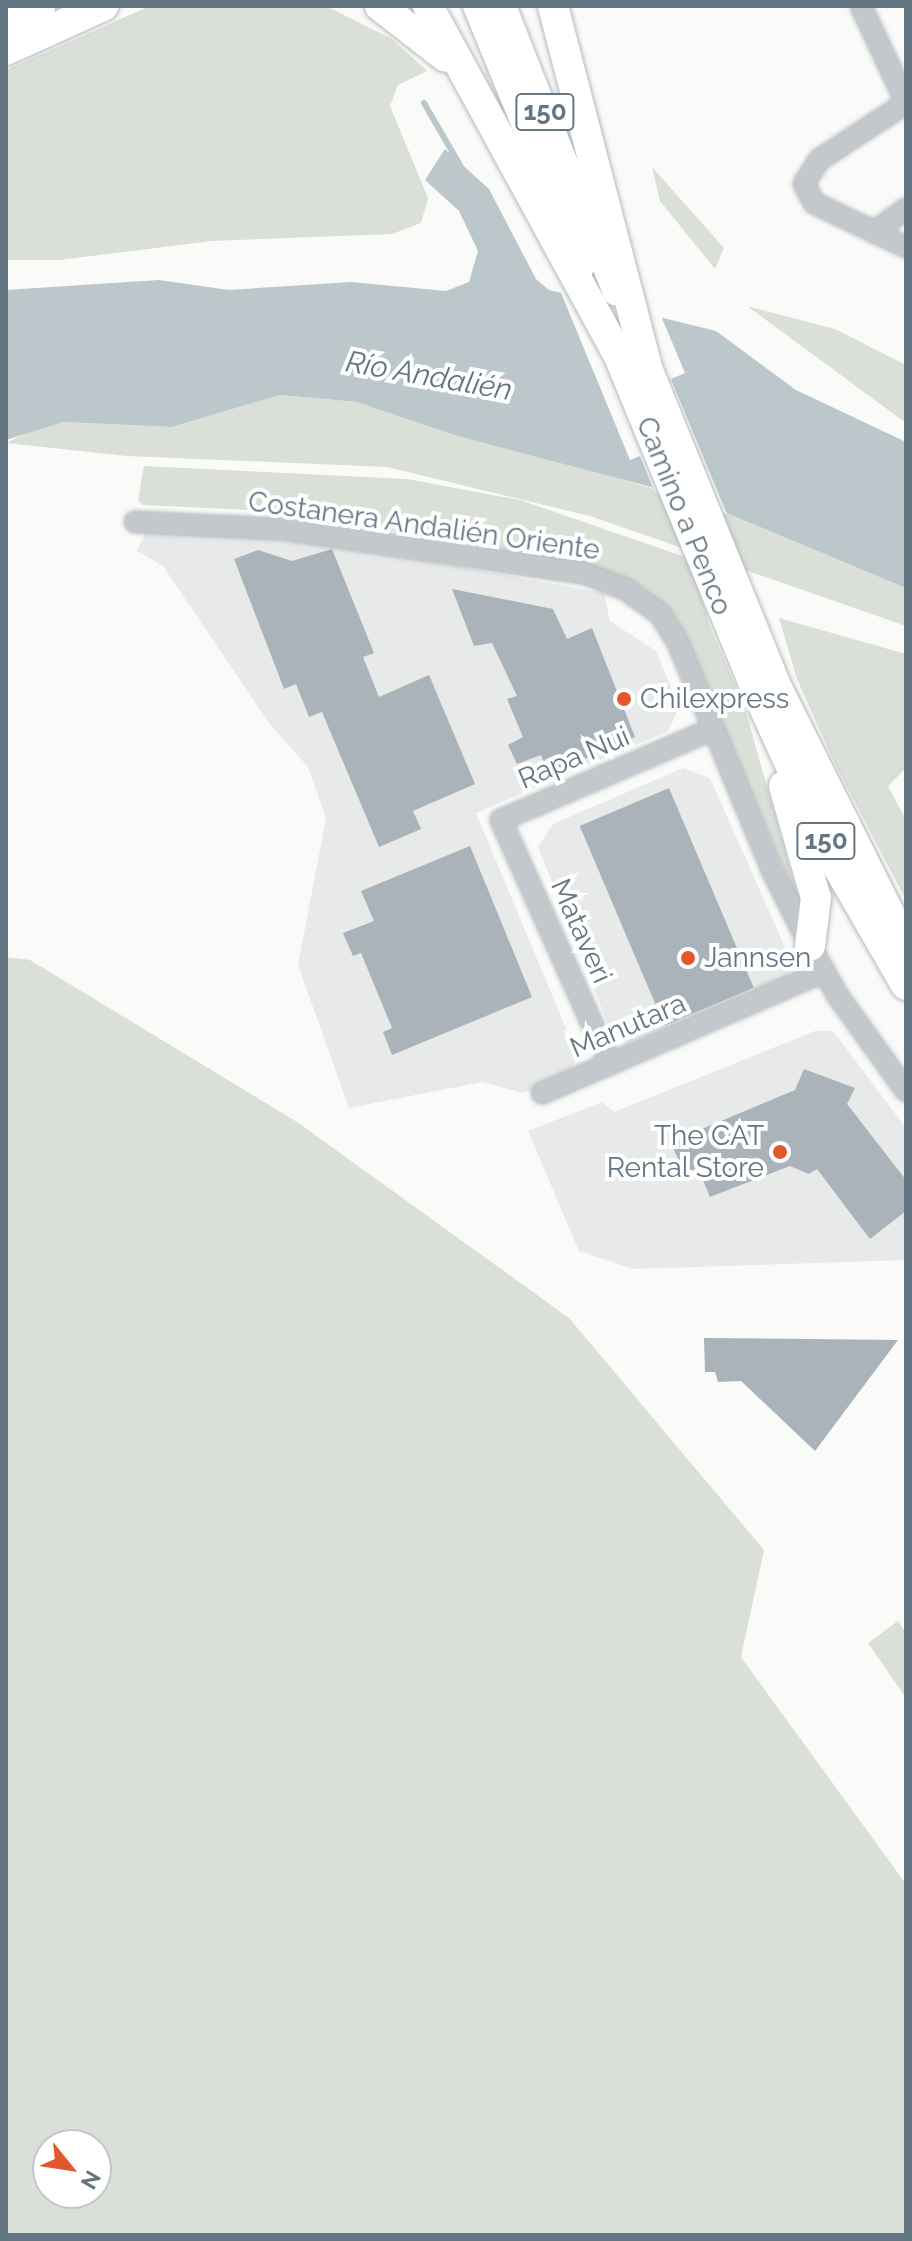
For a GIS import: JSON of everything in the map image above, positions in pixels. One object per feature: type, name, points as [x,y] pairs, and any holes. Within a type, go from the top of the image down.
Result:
[{"type":"highway","points":[[6,22],[40,6]]},
{"type":"highway","points":[[6,50],[103,6]]},
{"type":"highway","points":[[380,6],[462,73],[568,200]]},
{"type":"highway","points":[[428,6],[462,73]]},
{"type":"highway","points":[[553,6],[574,86]]},
{"type":"highway","points":[[568,200],[574,86],[574,6]]},
{"type":"highway","name":"Camino a Penco","points":[[568,200],[618,354],[742,628],[906,947]]},
{"type":"highway","name":"Camino a Penco","points":[[568,200],[647,368],[742,628],[757,692],[835,862],[906,985]]},
{"type":"highway","points":[[757,692],[816,898],[816,959]]},
{"type":"main road","points":[[476,6],[500,22]]},
{"type":"main road","name":"150","points":[[500,22],[568,200]]},
{"type":"street","points":[[861,6],[906,102],[819,160],[804,184],[814,203],[906,247]]},
{"type":"street","points":[[874,232],[906,209]]},
{"type":"street","name":"Costanera Andalién Oriente","points":[[135,522],[283,529],[586,574],[625,589],[660,614],[678,643],[816,959],[906,1091]]},
{"type":"street","name":"Rapa Nui","points":[[501,820],[713,729]]},
{"type":"street","name":"Mataveri","points":[[501,820],[610,1064]]},
{"type":"street","name":"Manutara","points":[[542,1093],[610,1064],[816,959]]},
{"type":"shaded area","points":[[150,6],[326,6],[392,39],[427,71],[398,85],[390,106],[428,198],[421,223],[392,234],[212,241],[59,260],[6,260],[6,70]]},
{"type":"shaded area","points":[[652,167],[724,248],[715,269],[660,201]]},
{"type":"shaded area","points":[[747,306],[835,329],[906,365],[906,423]]},
{"type":"shaded area","points":[[280,395],[357,402],[740,514],[906,588],[906,626],[590,516],[387,467],[127,456],[6,443],[45,424],[63,422],[172,427]]},
{"type":"shaded area","points":[[144,466],[407,479],[520,500],[691,559],[709,624],[744,705],[802,911],[683,636],[603,571],[295,512],[143,505],[138,501]]},
{"type":"shaded area","points":[[148,528],[277,534],[604,593],[610,621],[656,651],[679,707],[668,731],[476,813],[578,1057],[569,1074],[523,1093],[482,1082],[349,1108],[298,965],[326,818],[308,767],[269,723],[163,566],[137,551]]},
{"type":"shaded area","points":[[779,618],[906,654],[906,768],[888,786],[906,820],[906,900],[836,766],[797,679]]},
{"type":"shaded area","points":[[683,768],[710,778],[792,963],[785,982],[625,1044],[610,1029],[538,847],[553,824]]},
{"type":"shaded area","points":[[6,957],[30,960],[297,1122],[569,1318],[764,1550],[741,1657],[906,1884],[906,2235],[6,2235]]},
{"type":"shaded area","points":[[815,1031],[833,1031],[906,1128],[906,1260],[633,1269],[579,1251],[528,1131],[602,1102],[614,1112]]},
{"type":"shaded area","points":[[898,1621],[906,1633],[906,1698],[868,1643]]},
{"type":"water","name":"Río Andalién","points":[[445,149],[489,189],[536,279],[549,290],[716,331],[796,390],[906,442],[906,588],[689,497],[458,436],[357,402],[280,395],[172,427],[63,422],[6,440],[6,290],[159,280],[229,290],[351,282],[446,291],[469,282],[478,251],[459,211],[425,180]]},
{"type":"pier","points":[[559,288],[659,311],[685,373],[671,379],[727,514],[655,493],[640,456],[630,460]]},
{"type":"building","points":[[332,549],[374,653],[363,657],[379,697],[429,675],[475,784],[413,811],[421,829],[379,847],[322,712],[309,717],[296,684],[284,689],[234,559],[258,550],[292,561]]},
{"type":"building","points":[[452,589],[553,609],[567,639],[592,628],[635,737],[549,775],[541,755],[517,764],[508,745],[523,737],[507,699],[517,696],[492,643],[474,646]]},
{"type":"building","points":[[669,788],[754,988],[664,1026],[580,826]]},
{"type":"building","points":[[470,846],[532,997],[392,1055],[383,1032],[392,1028],[361,953],[353,956],[343,933],[374,921],[361,891]]},
{"type":"building","name":"The CAT Rental Store","points":[[804,1069],[855,1088],[847,1104],[906,1180],[906,1211],[870,1239],[817,1169],[809,1174],[790,1166],[710,1197],[698,1168],[684,1174],[671,1142],[795,1090]]},
{"type":"building","points":[[704,1338],[898,1340],[815,1451],[741,1381],[718,1382],[715,1372],[705,1372]]},
{"type":"waterway","points":[[424,103],[460,165]]},
{"type":"place","name":"Chilexpress","points":[[624,699]]},
{"type":"place","name":"Jannsen","points":[[688,958]]},
{"type":"place","name":"The CAT Rental Store","points":[[780,1152]]}]
